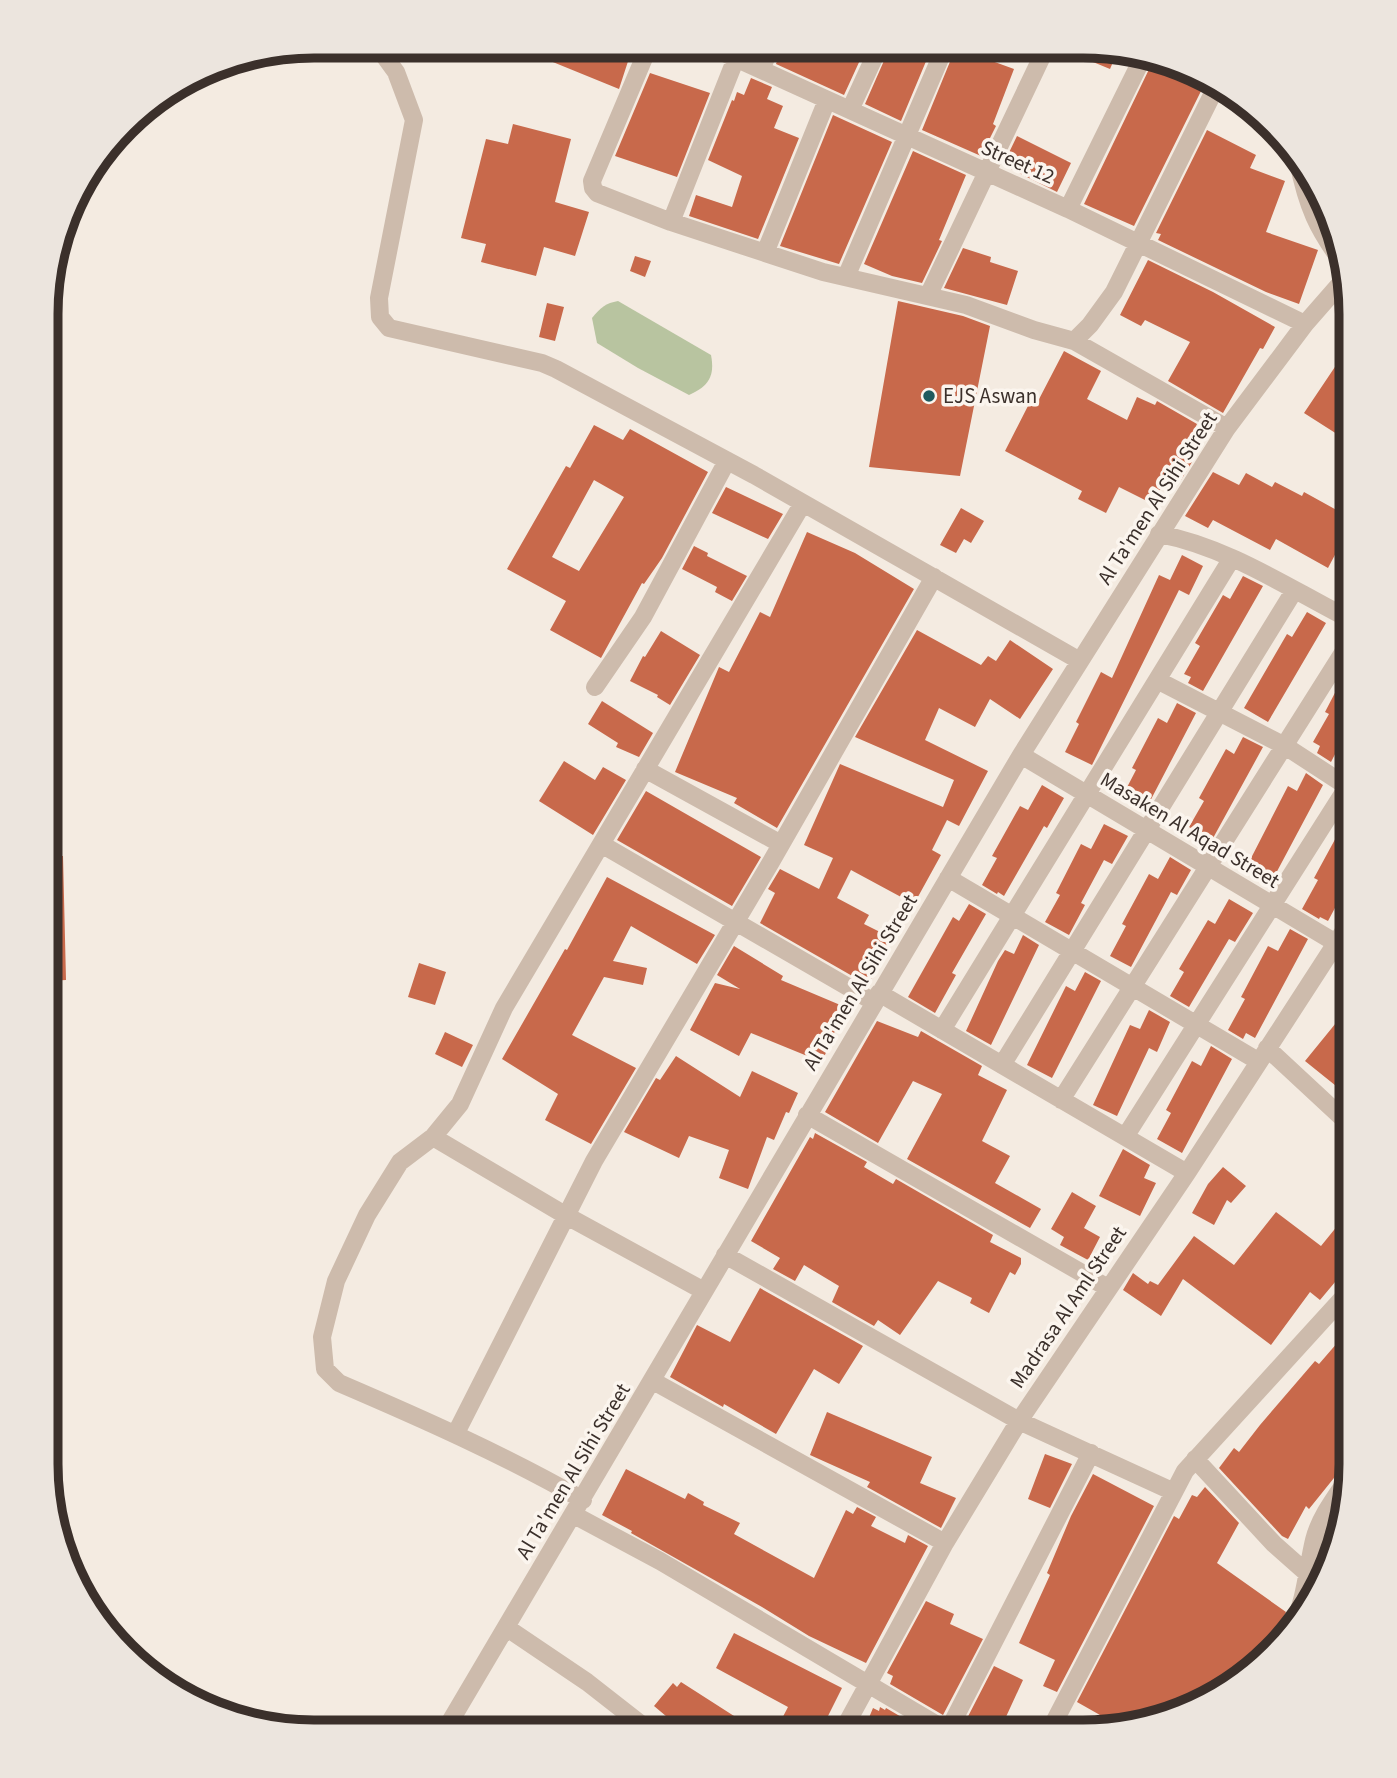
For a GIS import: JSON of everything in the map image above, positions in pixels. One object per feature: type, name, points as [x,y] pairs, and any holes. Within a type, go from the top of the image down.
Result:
[{"type":"street","points":[[386,58],[396,72],[414,120],[379,298],[380,317],[388,328],[542,363],[803,503],[1080,661]]},
{"type":"street","points":[[644,58],[592,181],[597,193],[671,222],[765,253],[846,277],[966,305],[1034,330],[1074,341],[1227,428]]},
{"type":"street","points":[[671,222],[736,58]]},
{"type":"street","name":"Street 12","points":[[736,58],[1068,209],[1305,324]]},
{"type":"street","points":[[761,69],[766,58]]},
{"type":"street","points":[[850,110],[874,58]]},
{"type":"street","points":[[846,277],[940,58]]},
{"type":"street","points":[[928,296],[1041,58]]},
{"type":"street","points":[[1068,209],[1139,64]]},
{"type":"street","points":[[1074,341],[1090,325],[1114,292],[1213,93]]},
{"type":"street","points":[[765,253],[827,100]]},
{"type":"street","points":[[1302,182],[1306,199],[1321,219]]},
{"type":"street","name":"Al Ta'men Al Sihi Street","points":[[451,1720],[1021,755],[1227,428],[1305,324],[1338,287]]},
{"type":"street","points":[[595,687],[643,617],[727,461]]},
{"type":"street","points":[[803,503],[504,1008],[460,1104],[433,1137],[400,1162],[367,1215],[336,1281],[322,1337],[325,1369],[339,1383],[456,1433],[527,1468],[578,1507],[660,1561],[927,1720]]},
{"type":"street","points":[[1159,534],[1197,543],[1232,558],[1339,614]]},
{"type":"street","points":[[942,1030],[1232,558]]},
{"type":"street","points":[[456,1433],[594,1161],[781,844],[934,577]]},
{"type":"street","points":[[1002,1065],[1294,591]]},
{"type":"street","points":[[1061,1100],[1339,659]]},
{"type":"street","points":[[1157,680],[1285,746],[1339,779]]},
{"type":"street","name":"Masaken Al Aqad Street","points":[[1021,755],[1336,943]]},
{"type":"street","points":[[645,769],[781,844]]},
{"type":"street","points":[[1125,1137],[1339,803]]},
{"type":"street","points":[[601,844],[735,923],[942,1030],[1187,1173]]},
{"type":"street","points":[[948,878],[1196,1025],[1262,1055],[1339,1116]]},
{"type":"street","name":"Madrasa Al Aml Street","points":[[848,1720],[945,1543],[1019,1421],[1187,1173],[1339,938]]},
{"type":"street","points":[[807,1115],[1108,1288]]},
{"type":"street","points":[[433,1137],[565,1215],[704,1291]]},
{"type":"street","points":[[725,1255],[1019,1421],[1174,1492]]},
{"type":"street","points":[[1055,1720],[1185,1471],[1339,1302]]},
{"type":"street","points":[[653,1381],[945,1543]]},
{"type":"street","points":[[954,1720],[1091,1452]]},
{"type":"street","points":[[1195,1459],[1274,1544],[1309,1575]]},
{"type":"street","points":[[1304,1593],[1314,1540],[1322,1517],[1337,1494]]},
{"type":"street","points":[[506,1628],[587,1682],[635,1720]]},
{"type":"green space","points":[[618,301],[711,355],[711,375],[706,384],[689,395],[597,343],[592,318],[610,303]]},
{"type":"building","points":[[543,58],[629,58],[619,89]]},
{"type":"building","points":[[778,58],[861,58],[844,95],[776,64]]},
{"type":"building","points":[[885,58],[927,58],[901,121],[865,104]]},
{"type":"building","points":[[951,58],[984,58],[1014,69],[993,124],[996,126],[981,156],[922,130]]},
{"type":"building","points":[[1083,58],[1114,60],[1110,69]]},
{"type":"building","points":[[1150,66],[1203,88],[1134,226],[1084,204]]},
{"type":"building","points":[[650,73],[710,93],[677,177],[615,156]]},
{"type":"building","points":[[751,78],[772,87],[767,99],[783,106],[774,128],[799,138],[758,239],[689,216],[696,195],[732,207],[742,176],[708,160],[732,100],[734,101],[737,92],[744,95]]},
{"type":"building","points":[[833,115],[892,142],[839,264],[780,246]]},
{"type":"building","points":[[513,124],[571,139],[555,202],[589,212],[575,256],[544,247],[536,276],[481,262],[486,244],[461,238],[486,139],[508,144]]},
{"type":"building","points":[[1207,130],[1256,155],[1250,168],[1285,181],[1266,232],[1318,250],[1299,304],[1266,292],[1158,240],[1161,234],[1156,233]]},
{"type":"building","points":[[1017,136],[1071,163],[1057,192],[1003,165]]},
{"type":"building","points":[[913,151],[966,175],[939,240],[942,241],[922,283],[892,276],[864,264]]},
{"type":"building","points":[[963,248],[991,257],[990,262],[1018,271],[1007,305],[944,288]]},
{"type":"building","points":[[635,256],[651,261],[645,277],[630,271]]},
{"type":"building","points":[[1148,260],[1275,327],[1223,413],[1168,381],[1190,342],[1145,320],[1141,326],[1120,315]]},
{"type":"building","name":"EJS Aswan","points":[[898,301],[963,316],[990,326],[960,476],[869,467]]},
{"type":"building","points":[[547,303],[564,307],[555,341],[539,337]]},
{"type":"building","points":[[1064,351],[1101,371],[1087,399],[1127,420],[1137,397],[1155,405],[1157,401],[1197,424],[1182,456],[1192,462],[1181,480],[1168,474],[1153,504],[1119,487],[1106,513],[1078,499],[1082,491],[1005,451],[1031,400],[1037,403]]},
{"type":"building","points":[[1339,361],[1339,435],[1304,413]]},
{"type":"building","points":[[594,425],[623,440],[630,429],[708,472],[662,558],[644,584],[642,583],[601,658],[550,630],[566,601],[507,569],[566,466],[570,468]],"holes":[[[594,480],[624,497],[579,571],[552,557]]]},
{"type":"building","points":[[1213,472],[1239,485],[1246,473],[1272,487],[1275,482],[1302,496],[1304,492],[1339,511],[1339,552],[1337,551],[1328,568],[1276,539],[1270,550],[1213,520],[1208,528],[1185,516]]},
{"type":"building","points":[[726,487],[783,514],[768,539],[712,513]]},
{"type":"building","points":[[961,508],[984,521],[971,543],[964,539],[956,553],[940,545]]},
{"type":"building","points":[[807,532],[855,553],[914,589],[777,828],[734,803],[737,798],[675,772],[719,667],[729,672],[760,612],[770,617]]},
{"type":"building","points":[[694,546],[708,553],[707,556],[747,576],[732,601],[715,592],[717,587],[682,569]]},
{"type":"building","points":[[1182,555],[1203,566],[1189,595],[1179,590],[1092,765],[1065,752],[1079,724],[1076,722],[1101,672],[1112,678],[1159,575],[1170,580]]},
{"type":"building","points":[[1243,576],[1263,586],[1203,691],[1188,683],[1191,677],[1184,674],[1200,646],[1195,643],[1223,595],[1230,599]]},
{"type":"building","points":[[1307,612],[1326,623],[1268,722],[1244,708],[1287,634],[1292,637]]},
{"type":"building","points":[[917,630],[981,665],[988,656],[996,661],[1010,640],[1053,669],[1020,719],[990,699],[975,727],[939,708],[925,740],[988,771],[959,826],[947,820],[932,850],[941,855],[914,904],[851,870],[837,898],[869,915],[864,924],[892,938],[868,985],[760,923],[775,893],[768,889],[780,869],[819,889],[833,858],[804,845],[840,764],[943,807],[954,780],[855,737]]},
{"type":"building","points":[[661,631],[700,655],[670,705],[657,697],[658,695],[630,681],[643,656],[645,657]]},
{"type":"building","points":[[1339,685],[1339,746],[1331,762],[1317,753],[1320,746],[1313,742],[1329,714],[1325,712]]},
{"type":"building","points":[[602,701],[653,733],[639,757],[616,747],[618,743],[588,724]]},
{"type":"building","points":[[1177,703],[1196,713],[1146,809],[1122,797],[1136,770],[1132,768],[1158,718],[1167,723]]},
{"type":"building","points":[[1243,737],[1263,747],[1212,840],[1189,827],[1204,801],[1199,798],[1226,749],[1234,754]]},
{"type":"building","points":[[564,761],[595,780],[603,767],[626,780],[593,835],[539,801]]},
{"type":"building","points":[[1306,773],[1323,785],[1274,877],[1248,864],[1288,786],[1297,791]]},
{"type":"building","points":[[1042,785],[1064,798],[1047,828],[1044,826],[1004,896],[998,892],[997,894],[982,885],[997,858],[992,856],[1020,806],[1028,810]]},
{"type":"building","points":[[646,791],[761,857],[732,906],[617,840]]},
{"type":"building","points":[[1104,824],[1128,836],[1112,864],[1104,860],[1081,903],[1085,905],[1069,935],[1045,922],[1060,895],[1056,893],[1081,844],[1091,849]]},
{"type":"building","points":[[1339,832],[1339,900],[1328,921],[1302,909],[1318,880],[1314,878]]},
{"type":"building","points":[[58,856],[63,856],[66,980],[58,980]]},
{"type":"building","points":[[1170,857],[1191,870],[1177,895],[1171,892],[1131,967],[1110,956],[1126,926],[1122,924],[1149,874],[1158,879]]},
{"type":"building","points":[[607,877],[715,935],[697,964],[631,926],[613,961],[647,968],[643,985],[604,977],[572,1035],[636,1068],[591,1144],[545,1120],[558,1094],[502,1059]]},
{"type":"building","points":[[1229,899],[1253,913],[1235,942],[1229,939],[1189,1007],[1170,996],[1184,972],[1179,969],[1208,920],[1215,924]]},
{"type":"building","points":[[969,904],[986,914],[952,973],[956,975],[935,1013],[908,997],[953,917],[959,921]]},
{"type":"building","points":[[1290,929],[1308,939],[1255,1038],[1246,1033],[1243,1039],[1228,1030],[1245,999],[1241,997],[1268,946],[1278,951]]},
{"type":"building","points":[[1023,935],[1039,945],[991,1045],[966,1031],[998,961],[1005,950],[1014,954]]},
{"type":"building","points":[[734,946],[783,976],[781,980],[845,1007],[822,1062],[751,1033],[739,1056],[690,1030],[715,983],[740,989],[717,975]]},
{"type":"building","points":[[419,963],[446,972],[435,1005],[408,997]]},
{"type":"building","points":[[1085,972],[1101,981],[1052,1078],[1027,1065],[1066,986],[1075,991]]},
{"type":"building","points":[[1149,1010],[1170,1022],[1157,1052],[1149,1048],[1117,1116],[1093,1105],[1130,1025],[1140,1029]]},
{"type":"building","points":[[1339,1019],[1339,1088],[1305,1061]]},
{"type":"building","points":[[877,1021],[918,1037],[921,1031],[982,1066],[978,1075],[1007,1090],[982,1141],[1010,1156],[995,1183],[1041,1209],[1030,1228],[907,1159],[942,1094],[913,1081],[878,1143],[825,1112]]},
{"type":"building","points":[[445,1032],[473,1045],[462,1067],[435,1054]]},
{"type":"building","points":[[1211,1046],[1232,1059],[1182,1153],[1157,1139],[1171,1113],[1166,1110],[1192,1061],[1201,1066]]},
{"type":"building","points":[[676,1056],[740,1097],[752,1071],[798,1093],[774,1140],[767,1137],[748,1189],[719,1178],[729,1150],[689,1136],[679,1158],[624,1132],[656,1078],[660,1080]]},
{"type":"building","points":[[815,1133],[867,1162],[864,1167],[893,1184],[896,1179],[993,1235],[990,1242],[1021,1258],[1015,1275],[1010,1272],[989,1313],[970,1303],[972,1298],[938,1281],[900,1335],[878,1320],[874,1326],[832,1302],[839,1286],[804,1265],[795,1281],[773,1269],[780,1258],[751,1241],[810,1137],[813,1139]]},
{"type":"building","points":[[1123,1149],[1150,1165],[1144,1178],[1156,1183],[1140,1216],[1099,1196]]},
{"type":"building","points":[[1223,1167],[1246,1186],[1231,1203],[1227,1200],[1214,1225],[1192,1213],[1208,1184]]},
{"type":"building","points":[[1072,1192],[1096,1206],[1084,1228],[1100,1237],[1088,1260],[1060,1245],[1064,1237],[1051,1229]]},
{"type":"building","points":[[1276,1212],[1321,1246],[1339,1224],[1339,1277],[1320,1300],[1310,1292],[1271,1345],[1183,1279],[1161,1316],[1123,1290],[1133,1273],[1148,1284],[1150,1281],[1158,1285],[1194,1236],[1234,1265]]},
{"type":"building","points":[[760,1288],[863,1346],[839,1384],[814,1369],[776,1434],[670,1377],[697,1325],[730,1342]]},
{"type":"building","points":[[1339,1341],[1339,1472],[1309,1509],[1306,1506],[1288,1539],[1282,1536],[1219,1468],[1234,1448],[1239,1452],[1315,1361],[1319,1364]]},
{"type":"building","points":[[827,1412],[932,1457],[920,1483],[956,1498],[941,1528],[867,1487],[870,1482],[810,1455]]},
{"type":"building","points":[[1045,1454],[1072,1464],[1050,1508],[1028,1499]]},
{"type":"building","points":[[626,1469],[685,1499],[688,1493],[704,1502],[703,1505],[740,1523],[734,1534],[814,1578],[846,1510],[853,1514],[857,1507],[876,1517],[871,1526],[905,1543],[908,1535],[928,1546],[866,1663],[809,1636],[602,1515]]},
{"type":"building","points":[[1093,1474],[1154,1506],[1057,1692],[1043,1686],[1055,1660],[1019,1643],[1050,1575],[1047,1573],[1071,1516]]},
{"type":"building","points":[[1205,1487],[1239,1523],[1217,1563],[1286,1612],[1282,1625],[1252,1657],[1196,1694],[1149,1712],[1097,1720],[1100,1715],[1077,1702],[1174,1516],[1179,1519],[1192,1495],[1197,1497]]},
{"type":"building","points":[[926,1601],[954,1614],[950,1624],[983,1639],[943,1715],[890,1684],[893,1676],[887,1673]]},
{"type":"building","points":[[734,1633],[842,1688],[826,1720],[781,1720],[788,1707],[716,1668]]},
{"type":"building","points":[[994,1666],[1023,1680],[1005,1719],[1007,1720],[966,1720]]},
{"type":"building","points":[[681,1682],[740,1720],[671,1720],[654,1706],[673,1683],[677,1687]]},
{"type":"building","points":[[880,1707],[885,1710],[886,1708],[906,1720],[868,1720],[873,1708],[879,1711]]},
{"type":"place","name":"EJS Aswan","points":[[929,396]]}]
